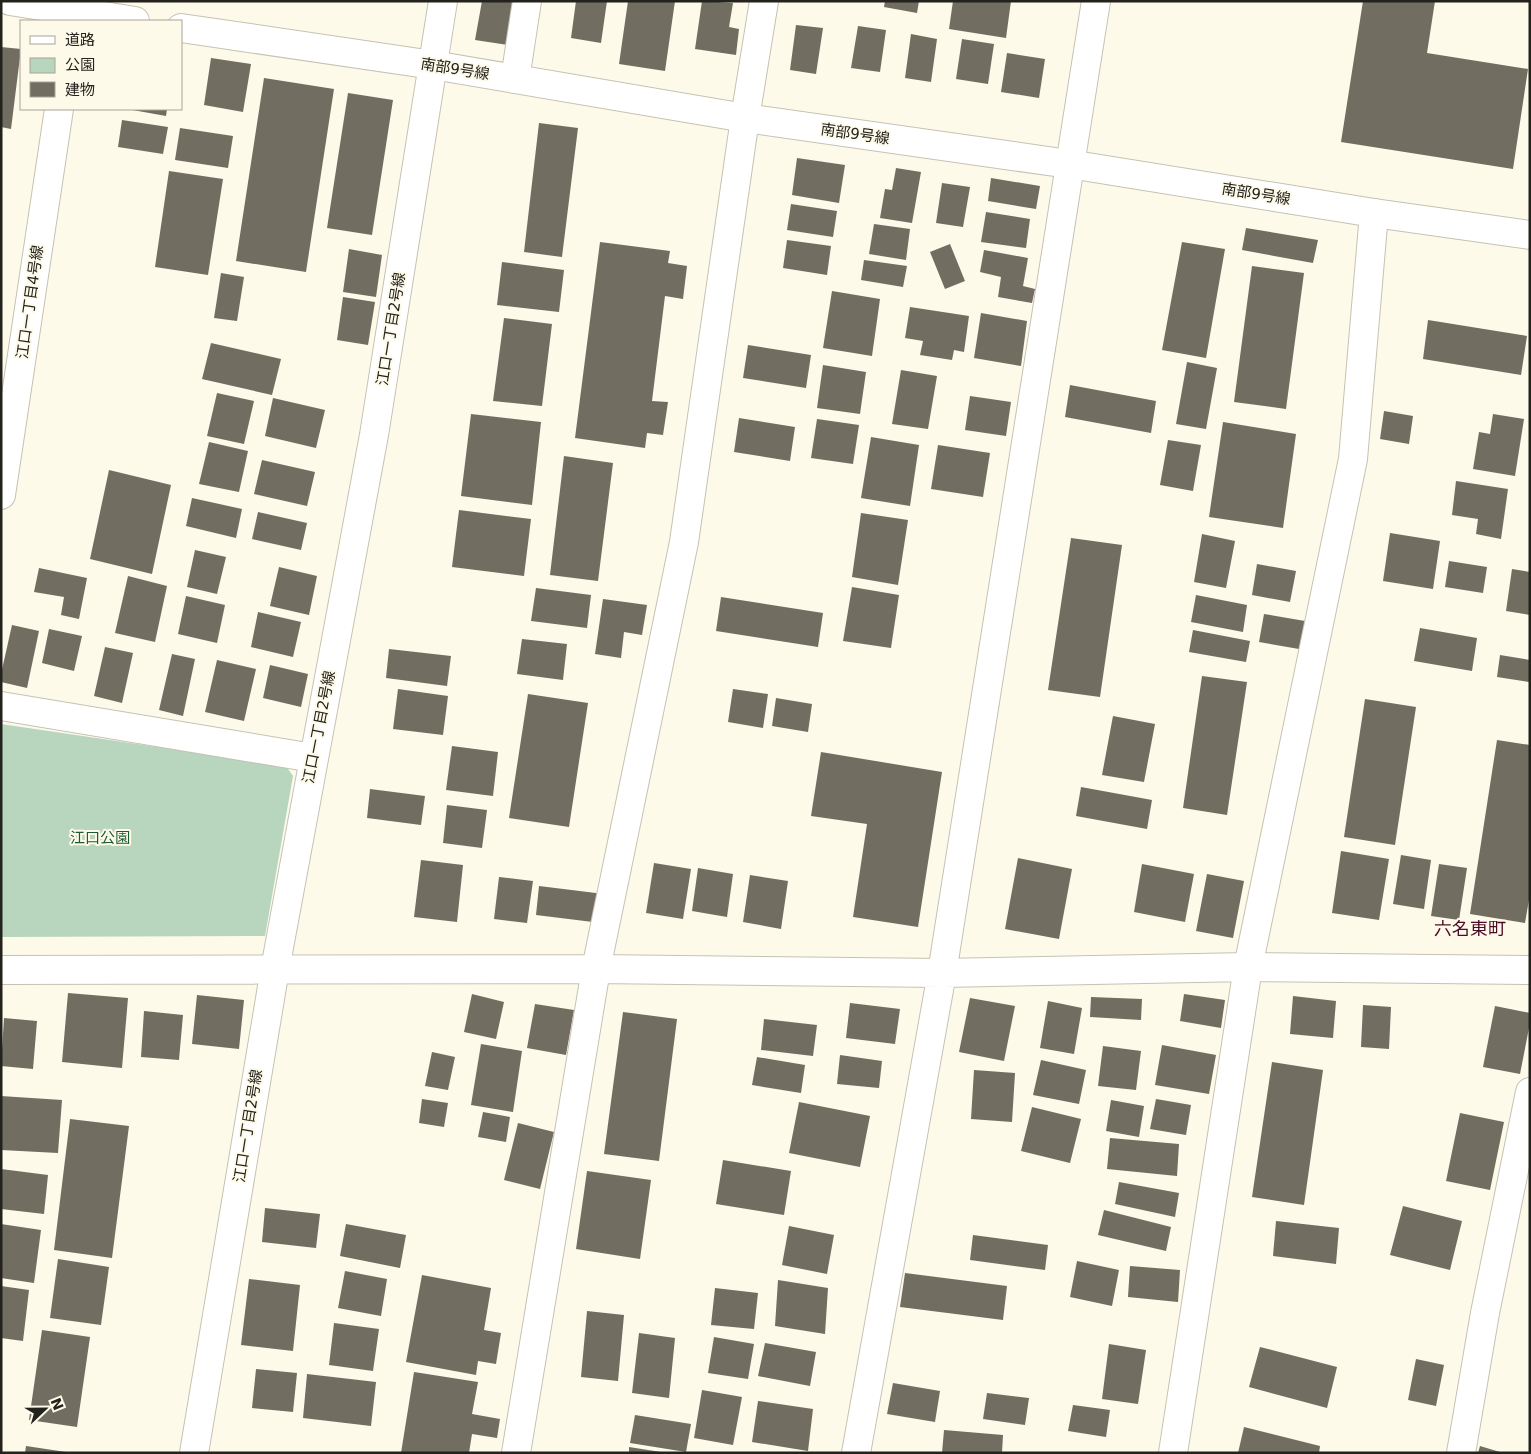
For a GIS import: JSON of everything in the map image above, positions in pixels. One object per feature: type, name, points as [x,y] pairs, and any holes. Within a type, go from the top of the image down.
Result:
[{"type":"street","points":[[10,1],[73,17],[120,20]]},
{"type":"street","name":"江口一丁目2号線","points":[[194,1453],[274,969],[374,435],[443,1]]},
{"type":"street","points":[[515,79],[527,1]]},
{"type":"street","points":[[516,1453],[596,969],[684,542],[744,118],[764,1]]},
{"type":"street","points":[[856,1453],[942,973],[1096,1]]},
{"type":"street","name":"南部9号線","points":[[182,28],[433,65],[744,118],[1069,164],[1374,213],[1530,235]]},
{"type":"street","name":"江口一丁目4号線","points":[[1,495],[59,110]]},
{"type":"street","points":[[1173,1453],[1248,967],[1352,460],[1374,213]]},
{"type":"street","points":[[1,706],[313,758]]},
{"type":"street","points":[[1,970],[596,969],[942,973],[1248,967],[1530,970]]},
{"type":"street","points":[[1461,1453],[1485,1313],[1530,1092]]},
{"type":"green space","name":"江口公園","points":[[1,724],[286,766],[293,776],[265,936],[1,937]]},
{"type":"building","points":[[482,1],[515,1],[508,45],[475,40]]},
{"type":"building","points":[[576,1],[607,1],[601,43],[571,38]]},
{"type":"building","points":[[628,1],[675,1],[665,71],[619,64]]},
{"type":"building","points":[[702,1],[733,3],[729,27],[739,29],[736,55],[695,49]]},
{"type":"building","points":[[885,1],[919,1],[917,13],[884,7]]},
{"type":"building","points":[[953,1],[1011,1],[1006,38],[949,29]]},
{"type":"building","points":[[1363,1],[1435,1],[1427,53],[1528,69],[1513,169],[1341,142]]},
{"type":"building","points":[[796,25],[823,28],[816,74],[790,70]]},
{"type":"building","points":[[858,26],[886,30],[880,72],[851,68]]},
{"type":"building","points":[[911,34],[937,39],[931,82],[905,78]]},
{"type":"building","points":[[962,39],[994,44],[988,84],[956,79]]},
{"type":"building","points":[[1,47],[20,49],[11,129],[1,127]]},
{"type":"building","points":[[1007,53],[1045,59],[1039,98],[1001,92]]},
{"type":"building","points":[[211,58],[251,64],[243,112],[204,105]]},
{"type":"building","points":[[264,78],[334,89],[306,272],[236,261]]},
{"type":"building","points":[[348,93],[393,100],[372,235],[327,228]]},
{"type":"building","points":[[133,110],[167,110],[166,116]]},
{"type":"building","points":[[122,120],[168,127],[163,154],[118,147]]},
{"type":"building","points":[[539,123],[578,128],[562,257],[524,252]]},
{"type":"building","points":[[180,128],[233,136],[228,168],[175,160]]},
{"type":"building","points":[[797,158],[845,165],[839,203],[792,195]]},
{"type":"building","points":[[896,168],[921,172],[912,223],[880,218],[885,189],[892,190]]},
{"type":"building","points":[[169,171],[223,179],[208,275],[155,267]]},
{"type":"building","points":[[991,178],[1040,186],[1036,209],[988,201]]},
{"type":"building","points":[[942,183],[970,187],[963,227],[936,223]]},
{"type":"building","points":[[791,204],[837,211],[833,237],[787,230]]},
{"type":"building","points":[[986,212],[1030,219],[1026,248],[981,242]]},
{"type":"building","points":[[874,224],[910,229],[906,260],[869,254]]},
{"type":"building","points":[[1246,228],[1318,240],[1313,263],[1242,250]]},
{"type":"building","points":[[787,240],[831,246],[827,275],[783,268]]},
{"type":"building","points":[[600,242],[670,251],[668,263],[687,266],[683,299],[665,296],[652,401],[668,402],[663,435],[647,433],[645,448],[575,438]]},
{"type":"building","points":[[1182,242],[1225,249],[1206,358],[1162,350]]},
{"type":"building","points":[[950,244],[965,281],[945,289],[930,252]]},
{"type":"building","points":[[349,249],[382,255],[376,297],[343,292]]},
{"type":"building","points":[[984,250],[1028,258],[1023,286],[1035,289],[1032,303],[998,297],[1001,277],[980,272]]},
{"type":"building","points":[[864,260],[907,266],[903,287],[861,280]]},
{"type":"building","points":[[502,262],[564,270],[559,312],[497,305]]},
{"type":"building","points":[[1252,266],[1304,273],[1286,409],[1234,402]]},
{"type":"building","points":[[221,273],[244,277],[237,321],[214,318]]},
{"type":"building","points":[[832,291],[880,299],[872,356],[823,348]]},
{"type":"building","points":[[343,297],[375,302],[368,345],[337,340]]},
{"type":"building","points":[[910,307],[969,316],[964,352],[954,350],[952,360],[920,355],[923,341],[905,338]]},
{"type":"building","points":[[981,313],[1027,321],[1021,366],[974,358]]},
{"type":"building","points":[[504,318],[552,324],[542,406],[493,401]]},
{"type":"building","points":[[1428,320],[1527,336],[1521,375],[1423,359]]},
{"type":"building","points":[[211,343],[281,359],[272,395],[202,379]]},
{"type":"building","points":[[748,345],[811,355],[806,388],[743,378]]},
{"type":"building","points":[[1187,362],[1217,368],[1206,429],[1176,424]]},
{"type":"building","points":[[823,365],[866,372],[860,414],[817,408]]},
{"type":"building","points":[[901,370],[937,376],[928,429],[892,424]]},
{"type":"building","points":[[1070,385],[1156,401],[1151,433],[1065,417]]},
{"type":"building","points":[[217,393],[254,401],[244,444],[207,436]]},
{"type":"building","points":[[970,396],[1011,402],[1006,436],[965,430]]},
{"type":"building","points":[[273,398],[325,410],[316,448],[265,436]]},
{"type":"building","points":[[1384,411],[1413,416],[1409,444],[1380,439]]},
{"type":"building","points":[[471,414],[541,422],[532,505],[461,496]]},
{"type":"building","points":[[1493,414],[1524,419],[1515,476],[1473,469],[1479,432],[1490,434]]},
{"type":"building","points":[[739,418],[795,427],[790,461],[734,452]]},
{"type":"building","points":[[817,419],[859,425],[853,464],[811,458]]},
{"type":"building","points":[[1223,422],[1296,434],[1283,528],[1209,517]]},
{"type":"building","points":[[871,437],[919,445],[910,506],[861,498]]},
{"type":"building","points":[[1168,440],[1201,445],[1193,491],[1160,485]]},
{"type":"building","points":[[209,442],[248,451],[239,492],[199,484]]},
{"type":"building","points":[[938,445],[990,453],[983,497],[931,489]]},
{"type":"building","points":[[564,456],[613,463],[598,581],[550,575]]},
{"type":"building","points":[[262,460],[315,472],[307,506],[254,494]]},
{"type":"building","points":[[109,470],[171,485],[152,574],[90,559]]},
{"type":"building","points":[[1456,481],[1508,489],[1501,539],[1476,534],[1478,519],[1452,515]]},
{"type":"building","points":[[192,498],[242,509],[236,538],[186,526]]},
{"type":"building","points":[[459,510],[531,519],[524,576],[452,567]]},
{"type":"building","points":[[258,512],[307,523],[301,550],[252,539]]},
{"type":"building","points":[[861,513],[908,520],[898,585],[852,577]]},
{"type":"building","points":[[1390,533],[1440,541],[1433,589],[1383,581]]},
{"type":"building","points":[[1202,534],[1235,541],[1226,588],[1194,582]]},
{"type":"building","points":[[1071,538],[1122,545],[1100,697],[1048,690]]},
{"type":"building","points":[[195,550],[226,557],[217,594],[187,587]]},
{"type":"building","points":[[1449,561],[1487,567],[1483,593],[1445,587]]},
{"type":"building","points":[[1257,564],[1296,571],[1290,602],[1252,595]]},
{"type":"building","points":[[279,567],[317,576],[309,615],[270,606]]},
{"type":"building","points":[[39,568],[87,578],[79,619],[61,615],[64,597],[34,592]]},
{"type":"building","points":[[1512,569],[1530,572],[1530,615],[1506,611]]},
{"type":"building","points":[[128,576],[167,586],[155,642],[115,633]]},
{"type":"building","points":[[852,587],[899,595],[891,648],[843,641]]},
{"type":"building","points":[[536,588],[591,595],[587,628],[531,621]]},
{"type":"building","points":[[1196,595],[1247,605],[1243,632],[1191,622]]},
{"type":"building","points":[[186,596],[225,605],[217,643],[178,634]]},
{"type":"building","points":[[721,597],[823,613],[818,647],[716,631]]},
{"type":"building","points":[[603,599],[647,605],[642,635],[624,632],[621,658],[595,654]]},
{"type":"building","points":[[258,612],[301,622],[293,657],[251,647]]},
{"type":"building","points":[[1264,614],[1305,621],[1299,649],[1259,642]]},
{"type":"building","points":[[12,625],[39,631],[27,688],[1,682],[1,674]]},
{"type":"building","points":[[1420,628],[1477,638],[1472,671],[1414,661]]},
{"type":"building","points":[[49,629],[82,636],[74,671],[42,663]]},
{"type":"building","points":[[1193,630],[1250,641],[1246,662],[1189,652]]},
{"type":"building","points":[[522,639],[567,644],[563,680],[517,674]]},
{"type":"building","points":[[105,647],[133,653],[122,703],[94,696]]},
{"type":"building","points":[[389,649],[451,656],[447,686],[386,678]]},
{"type":"building","points":[[172,654],[195,659],[183,716],[159,710]]},
{"type":"building","points":[[1500,655],[1530,660],[1529,682],[1497,677]]},
{"type":"building","points":[[217,660],[256,669],[244,721],[205,712]]},
{"type":"building","points":[[270,665],[308,674],[301,707],[263,698]]},
{"type":"building","points":[[1202,676],[1247,682],[1227,815],[1183,808]]},
{"type":"building","points":[[398,689],[448,696],[443,735],[393,729]]},
{"type":"building","points":[[733,689],[768,694],[763,728],[728,722]]},
{"type":"building","points":[[528,694],[588,703],[569,827],[509,818]]},
{"type":"building","points":[[776,698],[812,704],[808,732],[772,726]]},
{"type":"building","points":[[1365,699],[1416,707],[1395,845],[1344,837]]},
{"type":"building","points":[[1113,716],[1155,724],[1144,782],[1102,775]]},
{"type":"building","points":[[1497,740],[1530,745],[1530,894],[1525,923],[1470,914]]},
{"type":"building","points":[[452,746],[498,752],[493,796],[446,790]]},
{"type":"building","points":[[821,752],[942,772],[918,927],[853,917],[867,824],[811,816]]},
{"type":"building","points":[[1081,787],[1152,800],[1147,829],[1076,816]]},
{"type":"building","points":[[370,789],[425,796],[421,825],[367,818]]},
{"type":"building","points":[[447,805],[487,810],[482,848],[443,843]]},
{"type":"building","points":[[1341,851],[1389,859],[1379,920],[1332,913]]},
{"type":"building","points":[[1401,855],[1431,860],[1424,909],[1393,904]]},
{"type":"building","points":[[1018,858],[1072,869],[1059,939],[1005,929]]},
{"type":"building","points":[[421,860],[463,865],[457,922],[414,917]]},
{"type":"building","points":[[654,863],[691,869],[683,919],[646,913]]},
{"type":"building","points":[[1142,864],[1194,874],[1185,922],[1134,912]]},
{"type":"building","points":[[1439,864],[1467,868],[1459,920],[1431,916]]},
{"type":"building","points":[[698,868],[733,874],[727,917],[692,911]]},
{"type":"building","points":[[1207,874],[1244,881],[1233,938],[1196,931]]},
{"type":"building","points":[[750,875],[788,881],[781,929],[743,922]]},
{"type":"building","points":[[499,877],[533,881],[527,923],[494,919]]},
{"type":"building","points":[[539,886],[604,894],[601,923],[536,915]]},
{"type":"building","points":[[68,993],[128,998],[122,1068],[62,1062]]},
{"type":"building","points":[[472,994],[504,1002],[496,1039],[464,1032]]},
{"type":"building","points":[[1184,994],[1225,1000],[1221,1028],[1180,1021]]},
{"type":"building","points":[[197,995],[244,1000],[239,1049],[192,1044]]},
{"type":"building","points":[[1293,996],[1336,1001],[1333,1038],[1290,1034]]},
{"type":"building","points":[[1091,997],[1142,999],[1141,1020],[1090,1017]]},
{"type":"building","points":[[970,998],[1015,1006],[1004,1061],[959,1052]]},
{"type":"building","points":[[1048,1001],[1082,1008],[1074,1054],[1040,1048]]},
{"type":"building","points":[[850,1003],[900,1009],[895,1044],[846,1038]]},
{"type":"building","points":[[535,1004],[574,1010],[566,1055],[527,1048]]},
{"type":"building","points":[[1363,1005],[1391,1007],[1389,1049],[1361,1047]]},
{"type":"building","points":[[1495,1006],[1530,1013],[1530,1023],[1520,1074],[1483,1067]]},
{"type":"building","points":[[144,1011],[183,1015],[179,1060],[141,1057]]},
{"type":"building","points":[[623,1012],[677,1019],[659,1161],[604,1154]]},
{"type":"building","points":[[4,1018],[37,1021],[33,1069],[1,1066]]},
{"type":"building","points":[[764,1019],[817,1025],[813,1056],[761,1050]]},
{"type":"building","points":[[481,1044],[522,1051],[513,1112],[471,1105]]},
{"type":"building","points":[[1162,1045],[1216,1055],[1209,1094],[1155,1085]]},
{"type":"building","points":[[1103,1046],[1141,1051],[1136,1090],[1098,1086]]},
{"type":"building","points":[[432,1052],[455,1057],[448,1090],[425,1086]]},
{"type":"building","points":[[840,1055],[882,1061],[879,1088],[837,1084]]},
{"type":"building","points":[[757,1057],[805,1065],[801,1093],[752,1085]]},
{"type":"building","points":[[1041,1060],[1086,1070],[1079,1104],[1033,1095]]},
{"type":"building","points":[[1272,1062],[1323,1070],[1304,1205],[1252,1197]]},
{"type":"building","points":[[974,1070],[1015,1073],[1012,1122],[971,1119]]},
{"type":"building","points":[[1,1096],[62,1100],[58,1153],[1,1150]]},
{"type":"building","points":[[422,1099],[448,1103],[444,1127],[419,1123]]},
{"type":"building","points":[[1156,1099],[1191,1105],[1186,1135],[1150,1129]]},
{"type":"building","points":[[1111,1100],[1144,1106],[1139,1137],[1106,1131]]},
{"type":"building","points":[[799,1102],[870,1116],[860,1167],[789,1153]]},
{"type":"building","points":[[1032,1107],[1081,1119],[1070,1163],[1021,1151]]},
{"type":"building","points":[[483,1112],[510,1117],[506,1142],[478,1137]]},
{"type":"building","points":[[1460,1113],[1504,1122],[1490,1190],[1446,1181]]},
{"type":"building","points":[[70,1119],[129,1126],[112,1258],[54,1250]]},
{"type":"building","points":[[518,1123],[554,1132],[540,1189],[504,1180]]},
{"type":"building","points":[[1110,1138],[1179,1144],[1177,1176],[1107,1169]]},
{"type":"building","points":[[723,1160],[791,1171],[784,1215],[716,1204]]},
{"type":"building","points":[[1,1169],[48,1175],[44,1214],[1,1209]]},
{"type":"building","points":[[587,1171],[651,1180],[640,1259],[576,1249]]},
{"type":"building","points":[[1119,1182],[1179,1193],[1175,1217],[1115,1204]]},
{"type":"building","points":[[1403,1206],[1462,1221],[1450,1270],[1390,1255]]},
{"type":"building","points":[[265,1208],[320,1214],[316,1248],[262,1242]]},
{"type":"building","points":[[1104,1210],[1171,1227],[1166,1251],[1098,1235]]},
{"type":"building","points":[[1276,1221],[1339,1228],[1336,1264],[1273,1256]]},
{"type":"building","points":[[1,1224],[41,1230],[34,1283],[1,1278]]},
{"type":"building","points":[[346,1224],[406,1235],[400,1268],[340,1256]]},
{"type":"building","points":[[789,1226],[834,1235],[827,1274],[782,1265]]},
{"type":"building","points":[[973,1235],[1048,1245],[1045,1270],[970,1260]]},
{"type":"building","points":[[58,1259],[109,1267],[101,1325],[50,1318]]},
{"type":"building","points":[[1077,1261],[1119,1270],[1112,1306],[1070,1297]]},
{"type":"building","points":[[1130,1266],[1180,1270],[1178,1302],[1128,1297]]},
{"type":"building","points":[[345,1271],[387,1279],[381,1316],[338,1308]]},
{"type":"building","points":[[905,1273],[1007,1286],[1003,1320],[900,1307]]},
{"type":"building","points":[[422,1275],[491,1288],[484,1330],[501,1333],[496,1364],[478,1361],[476,1375],[406,1362]]},
{"type":"building","points":[[249,1279],[300,1285],[293,1351],[241,1345]]},
{"type":"building","points":[[778,1280],[828,1288],[825,1334],[775,1326]]},
{"type":"building","points":[[1,1286],[29,1290],[23,1341],[1,1338]]},
{"type":"building","points":[[715,1288],[758,1293],[754,1329],[711,1325]]},
{"type":"building","points":[[587,1311],[624,1315],[618,1381],[581,1377]]},
{"type":"building","points":[[334,1323],[379,1329],[373,1371],[329,1365]]},
{"type":"building","points":[[42,1330],[90,1337],[77,1427],[29,1420]]},
{"type":"building","points":[[639,1333],[675,1338],[669,1398],[632,1393]]},
{"type":"building","points":[[714,1337],[754,1344],[748,1379],[708,1373]]},
{"type":"building","points":[[765,1343],[816,1352],[810,1386],[758,1376]]},
{"type":"building","points":[[1109,1344],[1146,1350],[1138,1404],[1102,1399]]},
{"type":"building","points":[[1260,1347],[1337,1367],[1327,1408],[1249,1387]]},
{"type":"building","points":[[1416,1359],[1444,1365],[1436,1406],[1408,1400]]},
{"type":"building","points":[[256,1369],[297,1373],[293,1412],[252,1408]]},
{"type":"building","points":[[414,1372],[478,1382],[472,1414],[500,1419],[497,1438],[472,1434],[469,1453],[401,1453]]},
{"type":"building","points":[[307,1374],[376,1382],[371,1426],[303,1418]]},
{"type":"building","points":[[893,1383],[940,1391],[935,1422],[887,1414]]},
{"type":"building","points":[[702,1390],[742,1397],[733,1445],[694,1438]]},
{"type":"building","points":[[987,1393],[1029,1398],[1025,1425],[983,1419]]},
{"type":"building","points":[[758,1401],[813,1409],[808,1451],[752,1442]]},
{"type":"building","points":[[1073,1405],[1110,1410],[1106,1437],[1068,1431]]},
{"type":"building","points":[[635,1415],[691,1424],[686,1452],[630,1443]]},
{"type":"building","points":[[1244,1427],[1320,1446],[1319,1453],[1238,1453]]},
{"type":"building","points":[[944,1430],[1003,1435],[1002,1453],[942,1453]]},
{"type":"building","points":[[26,1446],[66,1452],[66,1453],[25,1453]]},
{"type":"building","points":[[1480,1446],[1500,1452],[1500,1453],[1478,1453]]},
{"type":"building","points":[[629,1447],[661,1452],[661,1453],[629,1453]]},
{"type":"district","name":"六名東町","points":[[1470,929]]}]
